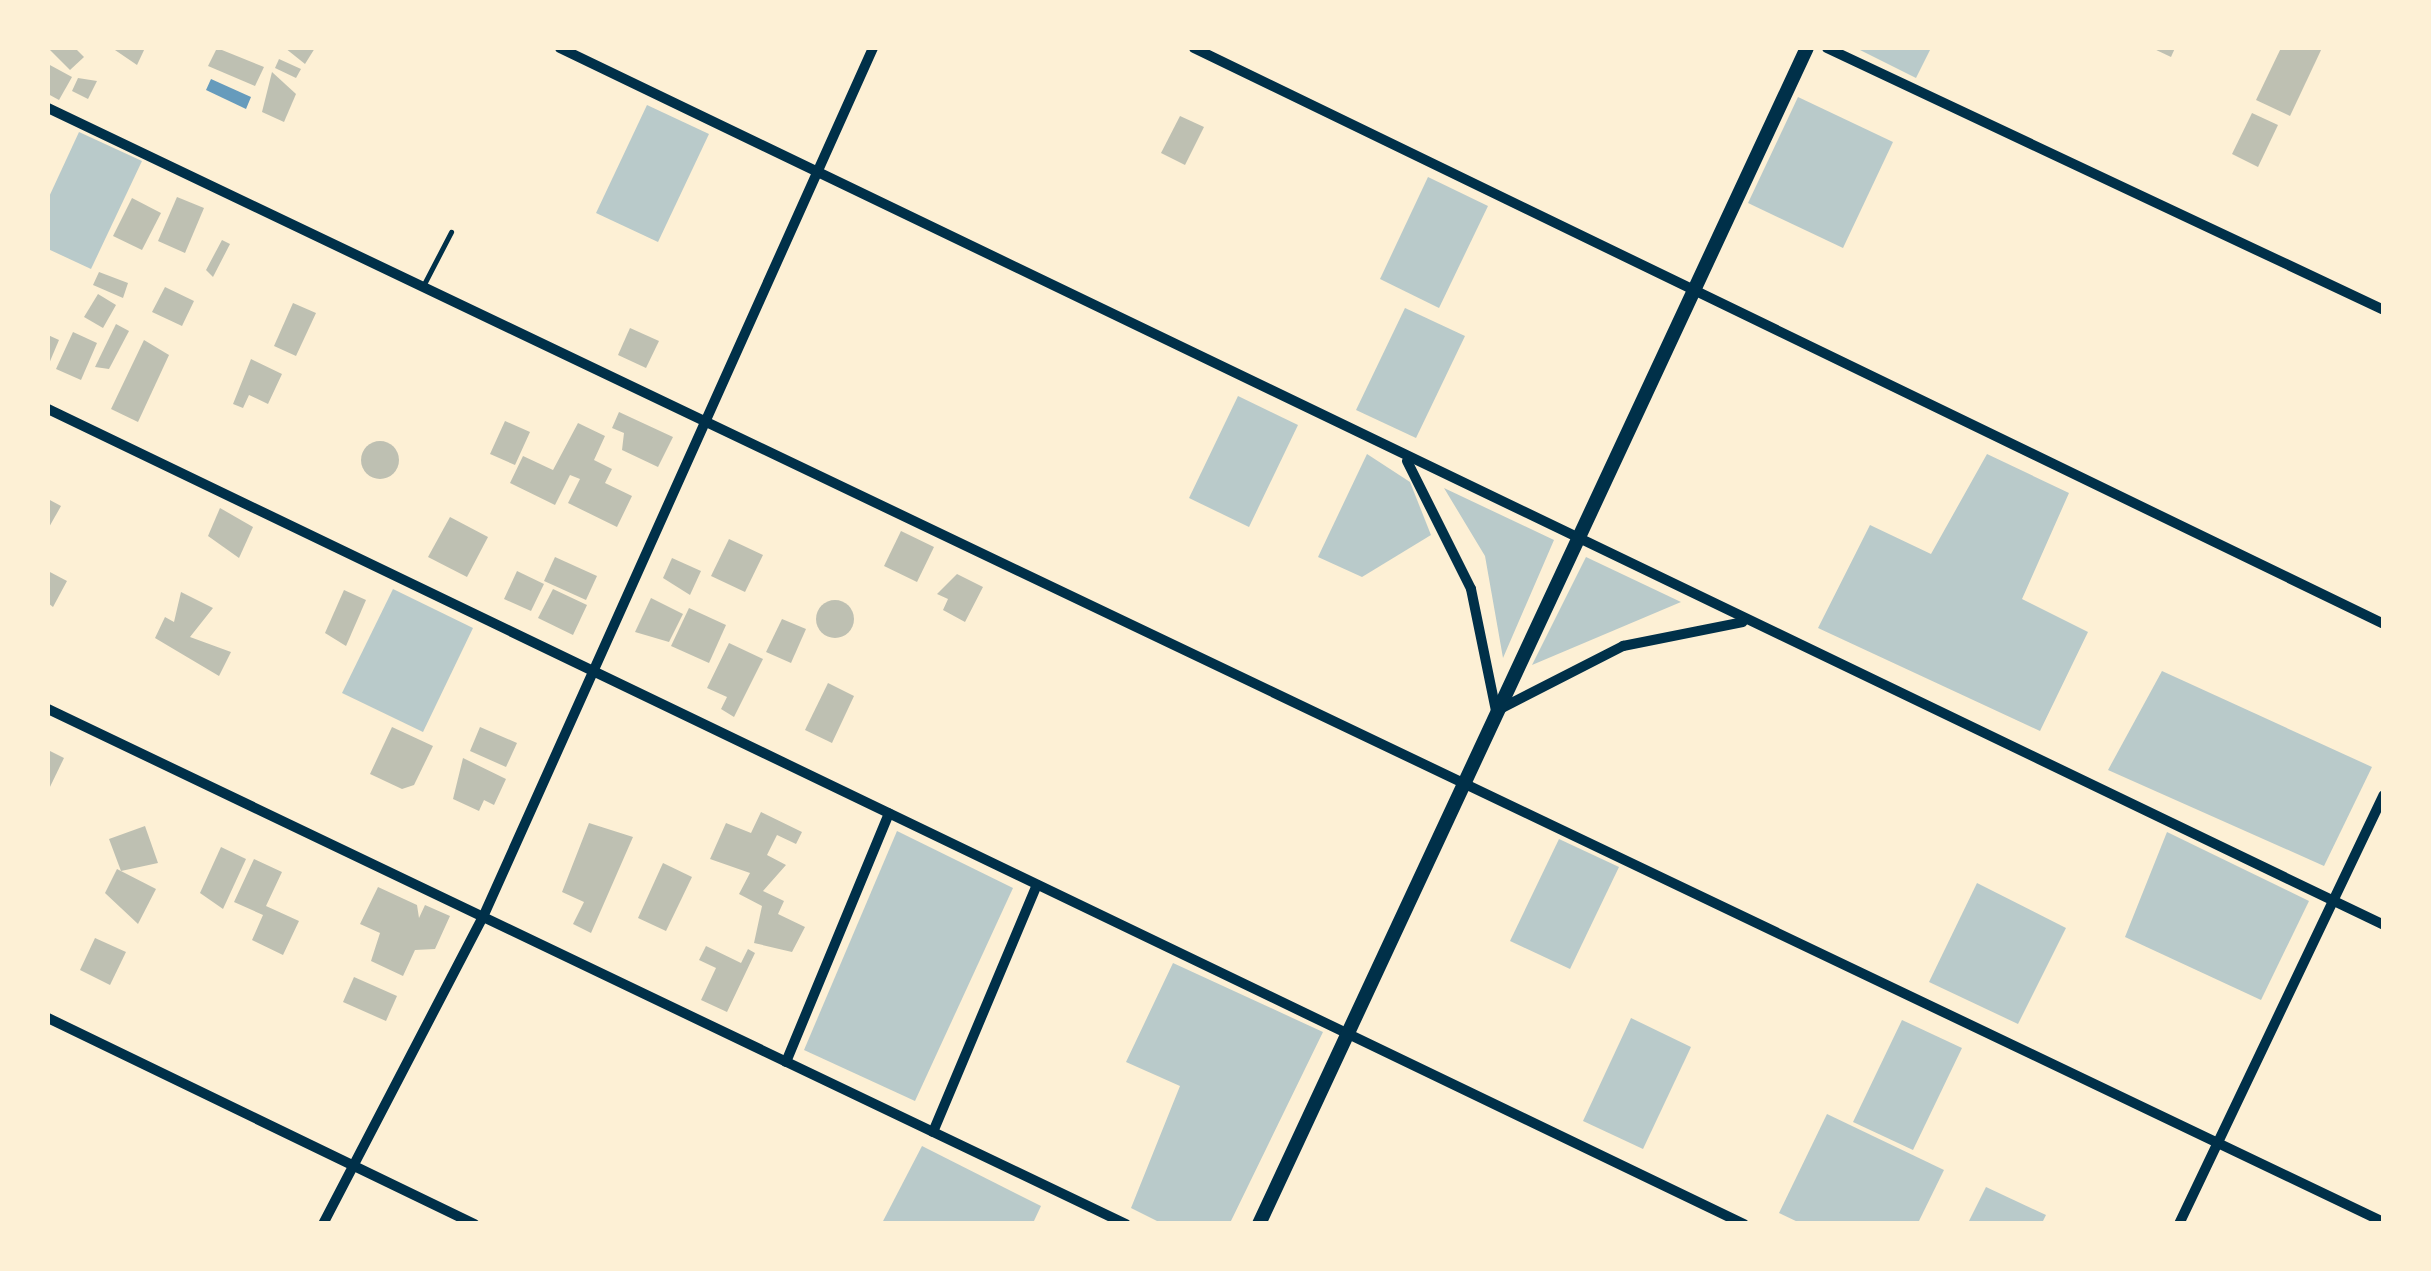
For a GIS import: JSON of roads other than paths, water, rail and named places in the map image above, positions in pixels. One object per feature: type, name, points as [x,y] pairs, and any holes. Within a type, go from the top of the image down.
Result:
[{"type":"street","points":[[560,48],[1406,460],[2384,925]]},
{"type":"street","points":[[323,1224],[483,916],[588,673],[873,48]]},
{"type":"street","points":[[1194,48],[2384,624]]},
{"type":"street","points":[[1259,1224],[1342,1030],[1574,540],[1699,294],[1807,48]]},
{"type":"street","points":[[1827,48],[2384,310]]},
{"type":"street","points":[[48,108],[2384,1222]]},
{"type":"street","points":[[48,408],[588,673],[889,813],[1744,1224]]},
{"type":"street","points":[[1406,460],[1471,590],[1496,711]]},
{"type":"street","points":[[1496,711],[1623,646],[1744,622]]},
{"type":"street","points":[[48,709],[1126,1224]]},
{"type":"street","points":[[2179,1224],[2384,796]]},
{"type":"street","points":[[786,1062],[889,813]]},
{"type":"street","points":[[933,1132],[1038,885]]},
{"type":"street","points":[[48,1018],[476,1224]]},
{"type":"lane","points":[[419,286],[451,232]]},
{"type":"water","points":[[211,79],[251,97],[246,109],[206,90]]}]
